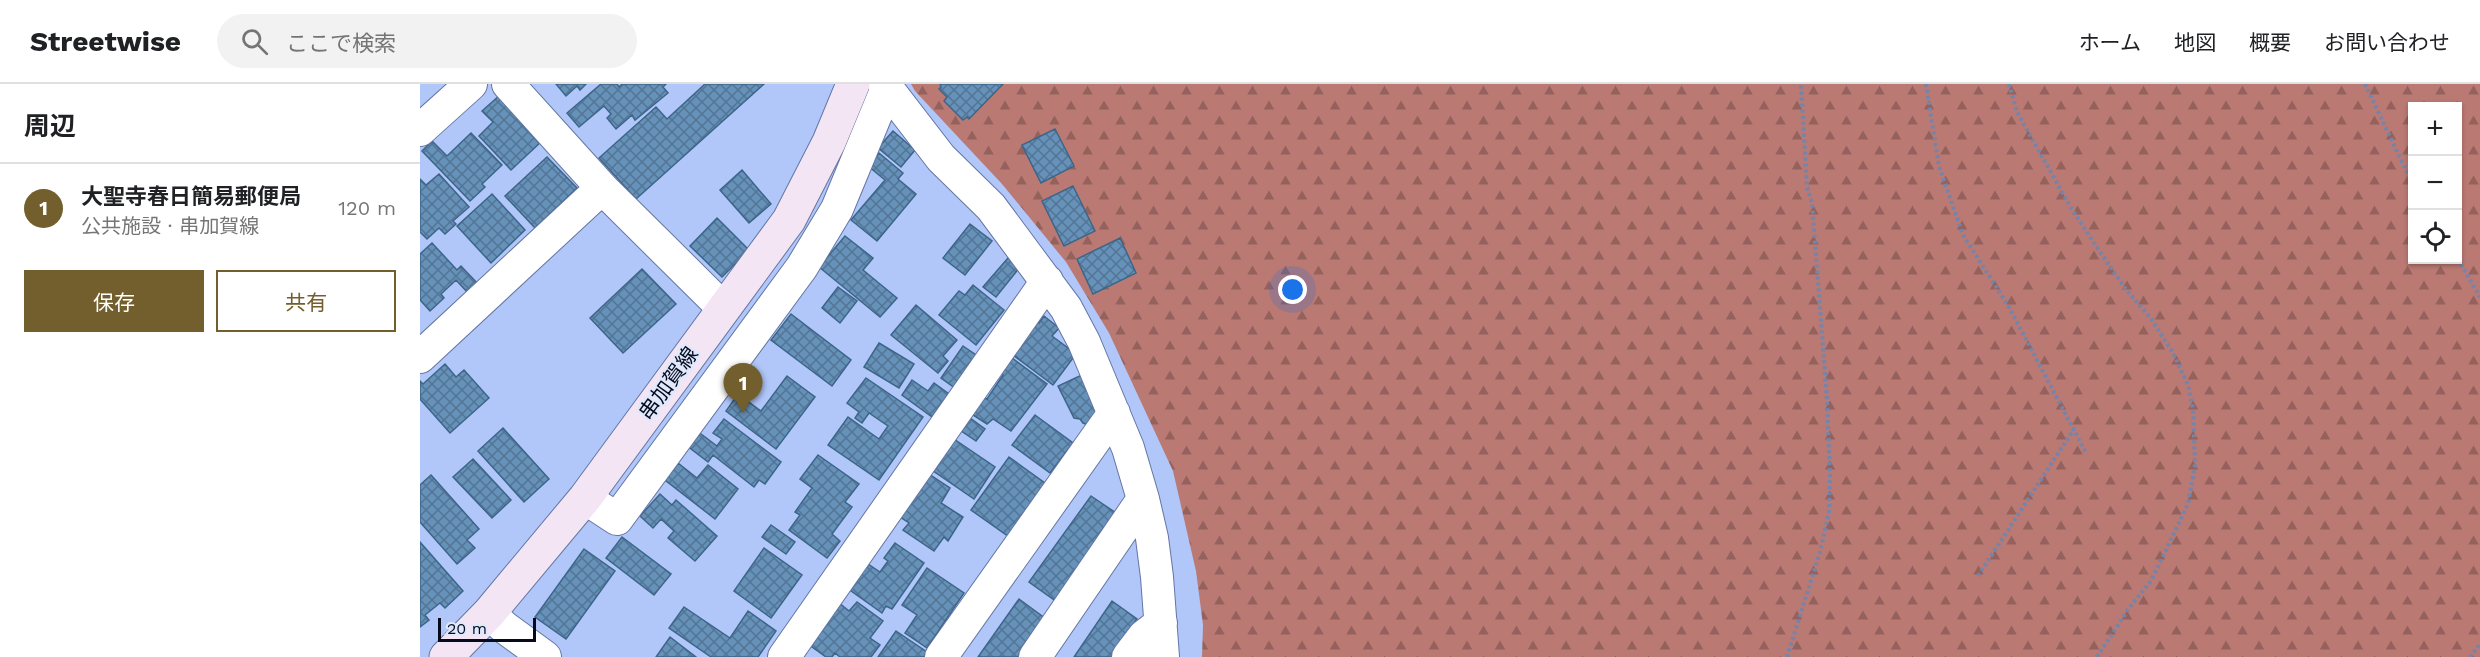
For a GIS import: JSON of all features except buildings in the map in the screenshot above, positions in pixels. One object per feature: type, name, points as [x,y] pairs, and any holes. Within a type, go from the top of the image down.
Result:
[{"type":"main road","name":"串加賀線","points":[[446,657],[489,614],[585,498],[789,220],[829,142],[848,86]]},
{"type":"street","points":[[420,130],[471,84]]},
{"type":"street","points":[[508,84],[602,188],[723,308]]},
{"type":"street","points":[[886,86],[941,158],[991,207],[1066,308],[1084,342],[1128,448],[1143,499],[1153,548],[1163,657]]},
{"type":"street","points":[[585,498],[617,519],[802,267],[837,209],[886,86]]},
{"type":"street","points":[[420,357],[602,188]]},
{"type":"street","points":[[784,657],[1047,281]]},
{"type":"street","points":[[941,657],[1114,413]]},
{"type":"street","points":[[1035,657],[1143,499]]},
{"type":"street","points":[[489,614],[545,657]]},
{"type":"street","points":[[1128,657],[1144,636],[1161,623]]},
{"type":"path","points":[[1787,657],[1820,552],[1829,512],[1830,476],[1822,325],[1812,203],[1808,187],[1801,84]]},
{"type":"path","points":[[1926,84],[1939,166],[1963,235],[2009,307],[2086,453]]},
{"type":"path","points":[[2009,84],[2017,112],[2071,208],[2106,261],[2152,320],[2173,353],[2188,385],[2193,409],[2195,466],[2188,504],[2151,581],[2129,608],[2097,657]]},
{"type":"path","points":[[2366,84],[2408,174]]},
{"type":"path","points":[[2459,264],[2480,297]]},
{"type":"path","points":[[1978,576],[2074,429]]},
{"type":"path","points":[[2470,657],[2480,644]]},
{"type":"green space","points":[[911,84],[2480,84],[2480,657],[1202,657],[1203,625],[1196,571],[1173,471],[1109,333],[1066,262],[1002,184]]},
{"type":"place","name":"大聖寺春日簡易郵便局","points":[[743,413]]}]
